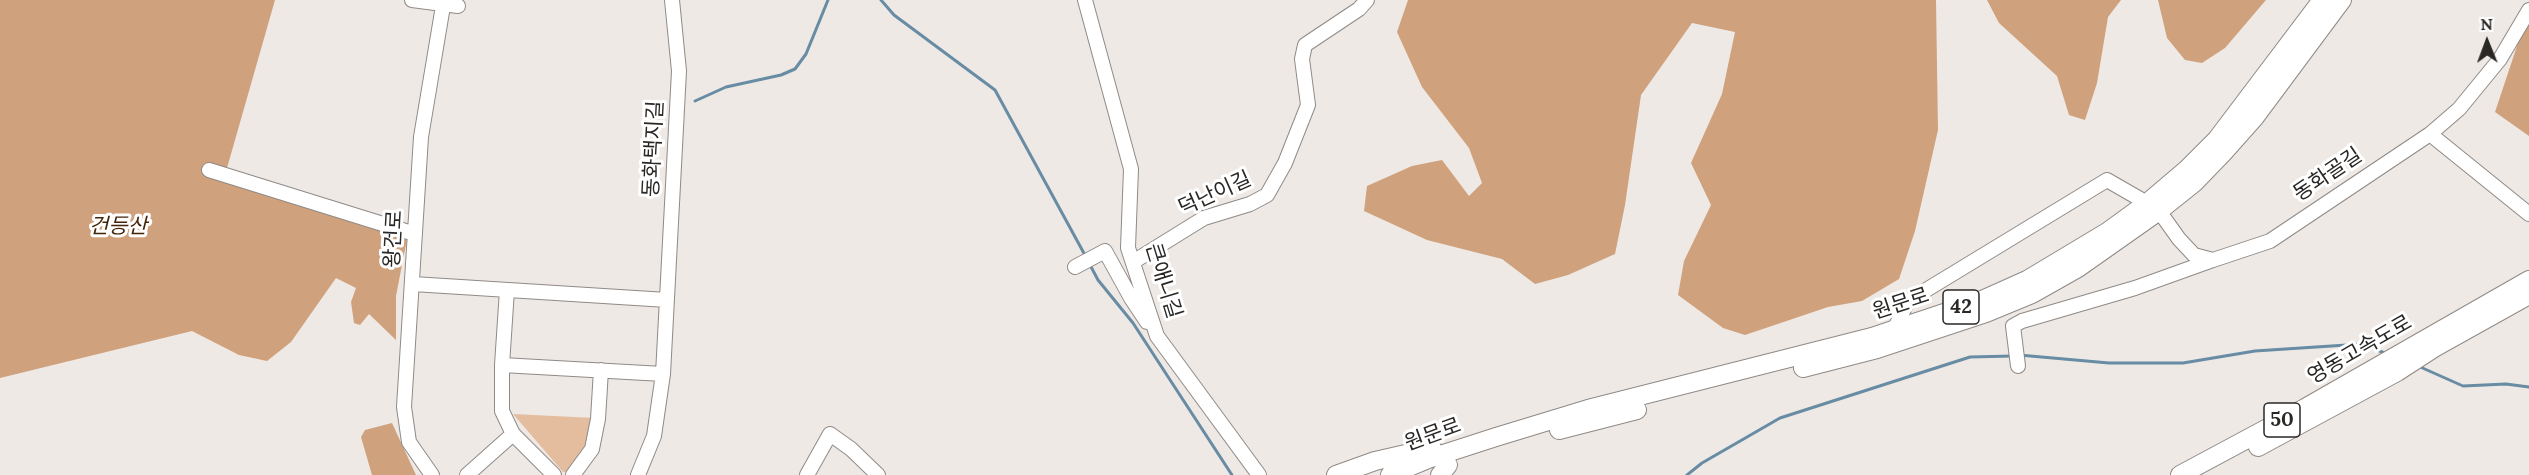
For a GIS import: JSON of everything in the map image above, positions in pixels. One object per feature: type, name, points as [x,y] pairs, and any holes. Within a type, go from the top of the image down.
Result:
[{"type":"highway","name":"원문로","points":[[1422,475],[1444,470],[1498,447],[1876,349],[1986,313],[2032,294],[2078,268],[2153,207],[2217,139],[2322,0]]},
{"type":"highway","name":"원문로","points":[[1390,475],[1428,459],[1588,409],[1894,330],[1980,301],[2027,280],[2194,183],[2255,117],[2342,0]]},
{"type":"highway","name":"영동고속도로","points":[[2206,475],[2390,367],[2529,280]]},
{"type":"highway","name":"영동고속도로","points":[[2428,344],[2529,295]]},
{"type":"highway","name":"영동고속도로","points":[[2180,475],[2305,408],[2390,367]]},
{"type":"highway","points":[[1336,475],[1375,461],[1496,437]]},
{"type":"street","points":[[412,0],[449,4]]},
{"type":"street","name":"동화택지길","points":[[638,475],[654,436],[663,374],[679,71],[672,0]]},
{"type":"street","name":"큰애니길","points":[[1085,0],[1131,169],[1128,248],[1157,336],[1259,475]]},
{"type":"street","name":"덕난이길","points":[[1133,262],[1204,218],[1250,204],[1267,195],[1285,163],[1308,105],[1302,59],[1305,45],[1359,9],[1367,0]]},
{"type":"street","name":"왕건로","points":[[432,475],[409,442],[404,407],[421,136],[432,65],[449,4]]},
{"type":"street","name":"동화골길","points":[[2017,363],[2013,326],[2022,321],[2135,288],[2270,241],[2430,134],[2459,109],[2500,59],[2529,10]]},
{"type":"street","points":[[2430,134],[2529,214]]},
{"type":"street","points":[[209,170],[416,234]]},
{"type":"street","points":[[1894,330],[1908,301],[2107,180],[2153,207],[2194,255],[2213,260]]},
{"type":"street","points":[[1077,266],[1105,251],[1131,298],[1157,336]]},
{"type":"street","points":[[413,284],[667,300]]},
{"type":"street","points":[[507,290],[502,365],[502,411],[513,434],[554,475]]},
{"type":"street","points":[[502,365],[663,374]]},
{"type":"street","points":[[573,475],[592,449],[598,419],[601,370]]},
{"type":"street","points":[[467,475],[513,434]]},
{"type":"street","points":[[807,475],[830,434],[851,449],[878,475]]},
{"type":"shaded area","points":[[513,414],[595,418],[590,441],[571,473],[563,472]]},
{"type":"green space","name":"건등산","points":[[0,0],[275,0],[225,175],[406,232],[407,239],[396,296],[396,340],[369,314],[360,325],[354,323],[351,302],[356,288],[336,278],[291,342],[267,361],[239,355],[192,331],[0,378]]},
{"type":"green space","points":[[1408,0],[1936,0],[1938,130],[1915,231],[1899,279],[1862,301],[1828,307],[1745,335],[1723,328],[1678,295],[1684,261],[1711,205],[1691,163],[1722,94],[1735,32],[1692,23],[1641,95],[1625,205],[1615,254],[1568,275],[1535,284],[1502,259],[1427,240],[1364,211],[1367,186],[1412,166],[1442,160],[1469,196],[1482,183],[1469,148],[1422,87],[1397,32]]},
{"type":"green space","points":[[1987,0],[2121,0],[2108,17],[2097,83],[2085,120],[2069,115],[2057,76],[1999,23]]},
{"type":"green space","points":[[2158,0],[2266,0],[2225,48],[2202,63],[2185,60],[2167,38]]},
{"type":"green space","points":[[2529,18],[2529,136],[2495,112],[2525,22]]},
{"type":"green space","points":[[392,423],[416,475],[372,475],[361,437],[365,430]]},
{"type":"waterway","points":[[695,101],[726,87],[781,75],[795,69],[806,54],[828,0]]},
{"type":"waterway","points":[[881,0],[894,15],[995,90],[1086,257]]},
{"type":"waterway","points":[[1089,263],[1098,280],[1133,323],[1232,475]]},
{"type":"waterway","points":[[2019,355],[2109,363],[2183,363],[2255,351],[2362,344],[2387,354]]},
{"type":"waterway","points":[[1687,475],[1702,463],[1780,418],[1970,357],[2013,356]]},
{"type":"waterway","points":[[2418,366],[2463,386],[2506,384],[2529,387]]}]
